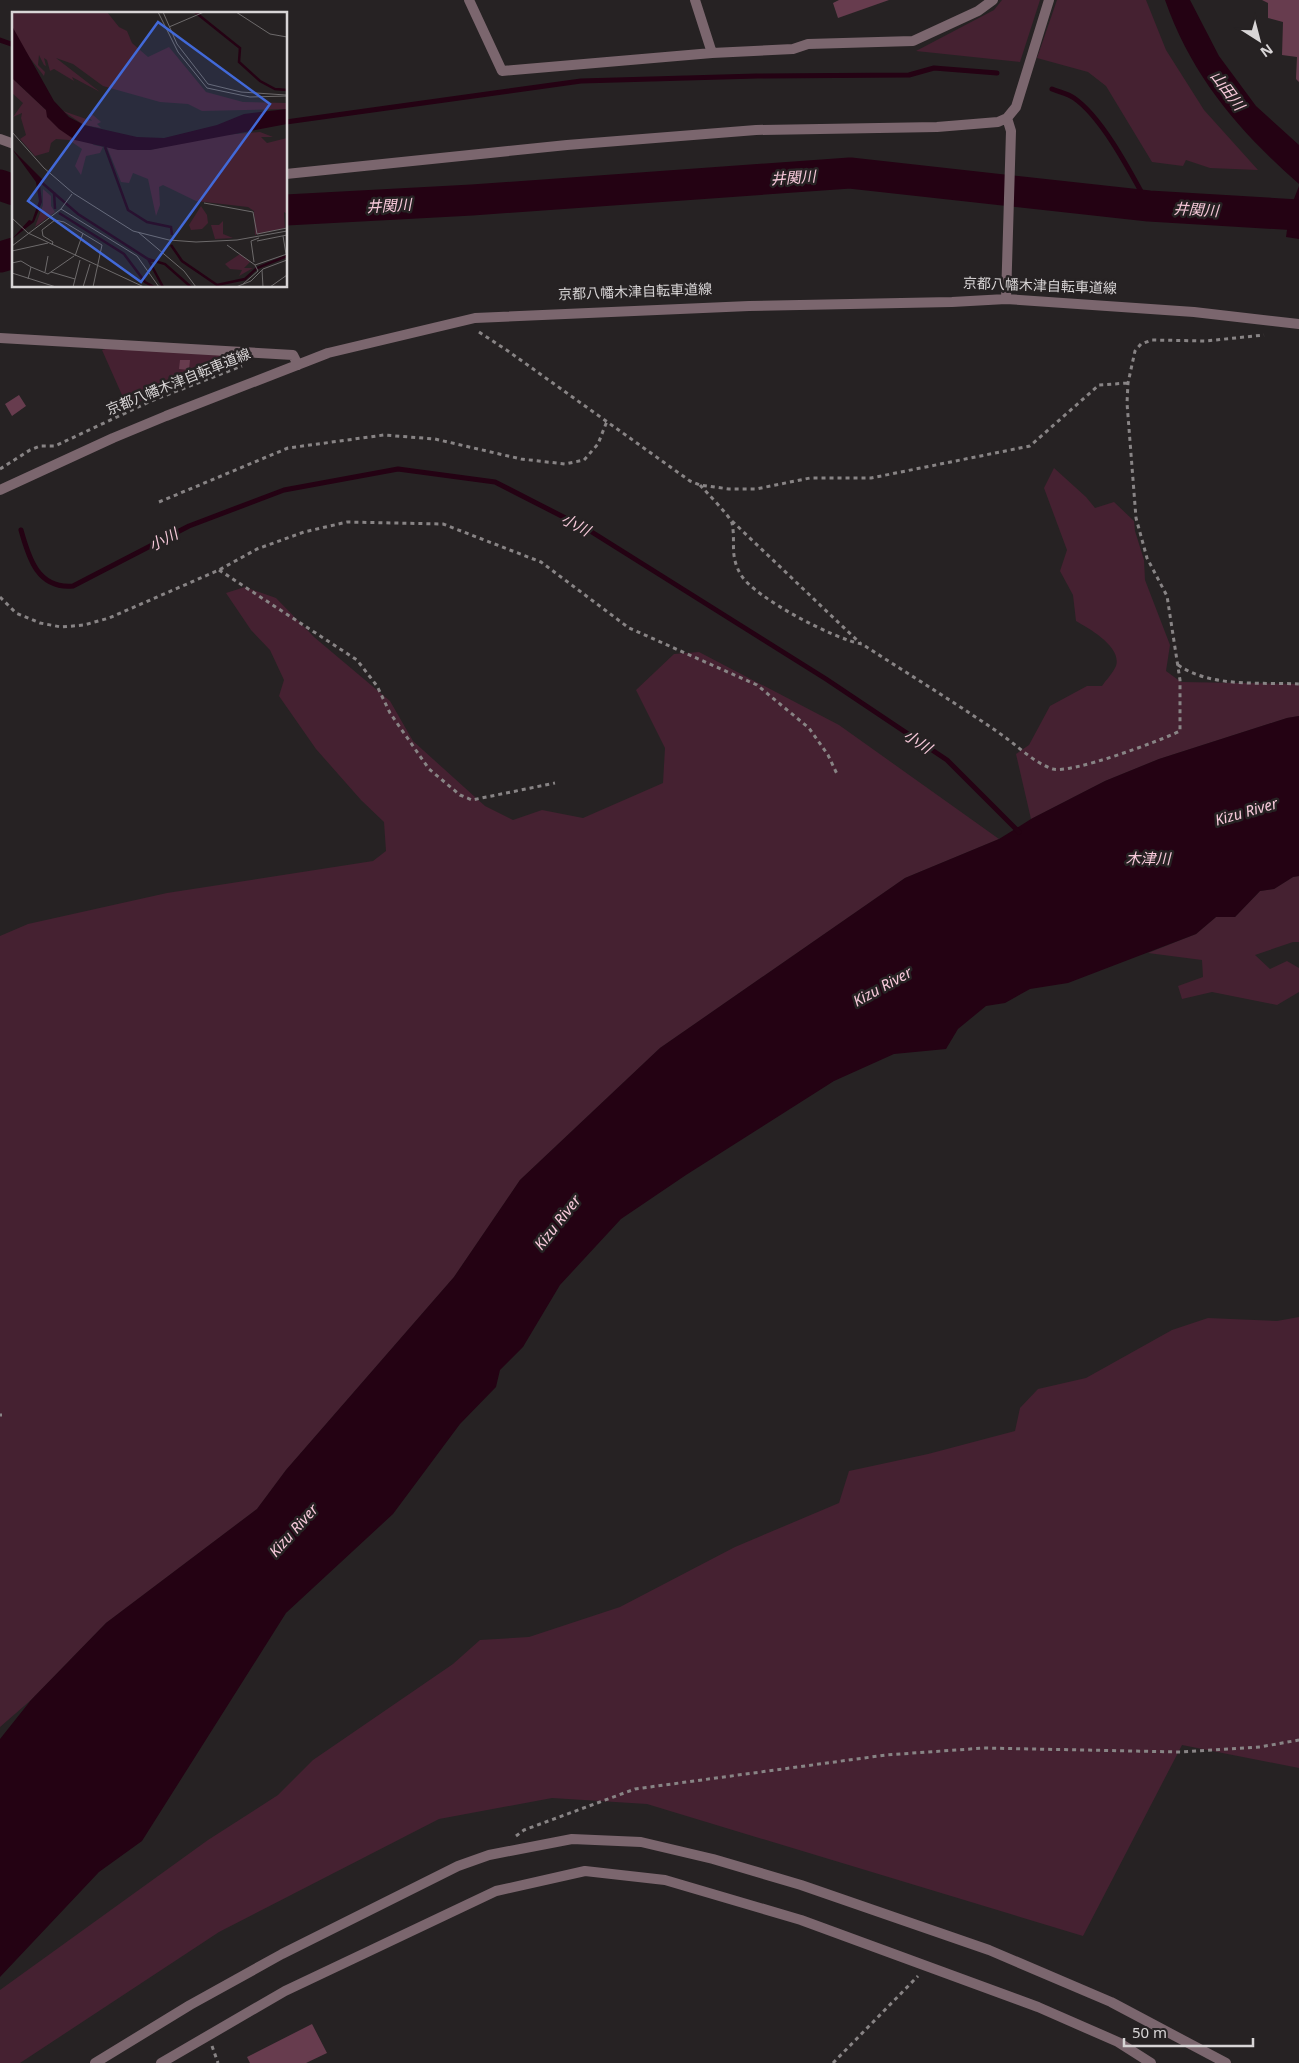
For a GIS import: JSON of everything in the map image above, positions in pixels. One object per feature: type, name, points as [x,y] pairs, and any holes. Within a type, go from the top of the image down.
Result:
[{"type":"street","points":[[469,0],[502,72],[712,53],[793,49],[808,44],[913,41],[978,11],[993,0]]},
{"type":"street","points":[[695,0],[712,53]]},
{"type":"street","points":[[288,174],[567,145],[756,130],[969,125],[998,122],[1007,118],[1016,107],[1048,0]]},
{"type":"street","points":[[1006,296],[1011,131],[1007,118]]},
{"type":"street","points":[[0,490],[122,434],[298,364],[345,348],[462,321],[542,314],[1006,296],[1194,312],[1299,324]]},
{"type":"street","points":[[0,338],[293,355],[298,364]]},
{"type":"street","points":[[95,2063],[190,2005],[282,1954],[458,1866],[489,1855],[572,1839],[640,1842],[713,1859],[801,1885],[998,1954],[1111,2002],[1226,2063]]},
{"type":"street","points":[[161,2063],[285,1991],[487,1895],[496,1891],[584,1871],[665,1880],[801,1920],[1038,2007],[1118,2042],[1152,2063]]},
{"type":"path","points":[[462,321],[508,351],[690,481],[700,485],[730,489],[756,489],[810,478],[871,478],[1030,446],[1099,385],[1128,383]]},
{"type":"path","points":[[700,485],[732,521],[862,644],[1002,735],[1037,761],[1054,769],[1072,768],[1164,739],[1180,731],[1180,680],[1167,596],[1147,558],[1136,518],[1127,403],[1128,383],[1135,351],[1141,344],[1152,340],[1206,341],[1269,334]]},
{"type":"path","name":"京都八幡木津自転車道線","points":[[0,469],[30,450],[40,446],[55,446],[151,401],[248,364]]},
{"type":"path","points":[[159,502],[288,448],[384,435],[435,439],[521,459],[565,464],[584,460],[598,444],[607,421]]},
{"type":"path","points":[[732,521],[732,554],[741,576],[791,614],[848,641],[862,644]]},
{"type":"path","points":[[0,597],[16,612],[40,623],[61,627],[84,625],[109,618],[219,570],[257,550],[304,532],[347,522],[443,524],[541,562],[629,628],[757,685],[809,728],[828,754],[837,774]]},
{"type":"path","points":[[219,570],[357,660],[377,686],[390,713],[429,769],[460,796],[472,800],[555,783]]},
{"type":"path","points":[[1178,665],[1187,671],[1218,681],[1299,684]]},
{"type":"path","points":[[510,1840],[524,1830],[635,1789],[886,1755],[984,1748],[1182,1752],[1260,1747],[1299,1740]]},
{"type":"path","points":[[833,2063],[917,1978],[924,1964]]},
{"type":"shaded area","points":[[1002,0],[1040,0],[1020,62],[916,51],[994,10]]},
{"type":"shaded area","points":[[1057,0],[1146,0],[1166,50],[1204,110],[1258,170],[1210,168],[1186,160],[1183,166],[1152,162],[1106,86],[1088,72],[1037,58]]},
{"type":"shaded area","points":[[111,347],[256,355],[135,403],[126,404],[102,350]]},
{"type":"shaded area","points":[[1054,468],[1086,497],[1095,508],[1114,502],[1134,521],[1135,531],[1144,560],[1145,580],[1170,645],[1166,671],[1181,682],[1299,684],[1299,716],[1287,718],[1159,759],[1105,781],[1031,819],[1016,754],[1029,745],[1050,706],[1087,686],[1102,686],[1115,669],[1117,659],[1104,639],[1076,621],[1073,595],[1060,571],[1067,550],[1044,488]]},
{"type":"shaded area","points":[[245,587],[276,598],[314,637],[390,701],[413,741],[485,806],[513,820],[542,810],[583,818],[663,783],[665,748],[636,690],[674,654],[699,652],[839,725],[999,839],[905,878],[660,1048],[520,1180],[454,1277],[286,1470],[257,1509],[106,1623],[31,1700],[0,1727],[0,936],[28,924],[167,893],[373,861],[386,851],[384,822],[361,800],[316,749],[279,696],[284,680],[270,650],[251,630],[226,593]]},
{"type":"shaded area","points":[[1299,876],[1299,942],[1293,942],[1255,955],[1270,969],[1287,961],[1299,968],[1299,992],[1277,1005],[1212,992],[1182,999],[1178,986],[1203,977],[1202,960],[1148,953],[1196,934],[1216,917],[1235,917],[1260,891],[1274,889],[1293,877]]},
{"type":"shaded area","points":[[1299,1317],[1299,1768],[1182,1745],[1083,1936],[647,1804],[552,1798],[439,1819],[219,1932],[20,2063],[0,2063],[0,1990],[208,1840],[278,1795],[313,1760],[453,1664],[480,1640],[529,1637],[620,1607],[735,1547],[839,1503],[849,1471],[928,1454],[1015,1431],[1020,1408],[1038,1389],[1086,1378],[1172,1330],[1208,1318],[1277,1321]]},
{"type":"water","name":"山田川","points":[[1165,0],[1190,0],[1219,56],[1256,106],[1299,145],[1299,184],[1237,123],[1203,78],[1176,28]]},
{"type":"water","points":[[1299,186],[1299,239],[1286,237],[1290,209]]},
{"type":"water","name":"木津川","points":[[1299,716],[1299,876],[1293,877],[1274,889],[1260,891],[1235,917],[1216,917],[1196,934],[1068,983],[1030,989],[1005,1003],[986,1006],[958,1029],[946,1049],[894,1054],[834,1081],[686,1175],[621,1219],[560,1285],[523,1347],[500,1370],[496,1387],[460,1424],[393,1514],[286,1613],[142,1841],[99,1872],[0,1977],[0,1739],[31,1700],[106,1623],[257,1509],[286,1470],[454,1277],[520,1180],[660,1048],[905,878],[999,839],[1031,819],[1105,781],[1159,759],[1287,718]]},
{"type":"building","points":[[839,0],[889,0],[838,18],[833,3]]},
{"type":"building","points":[[1262,0],[1299,0],[1299,82],[1296,79],[1297,57],[1282,55],[1283,22],[1268,18],[1268,3]]},
{"type":"building","points":[[180,360],[190,360],[189,370],[179,369]]},
{"type":"building","points":[[19,395],[26,406],[12,416],[5,404]]},
{"type":"building","points":[[312,2024],[327,2053],[306,2063],[250,2063],[247,2057]]},
{"type":"waterway","points":[[0,40],[12,44]]},
{"type":"waterway","points":[[288,122],[581,81],[757,76],[909,75],[934,68],[997,73]]},
{"type":"waterway","points":[[1052,89],[1074,98],[1096,119],[1116,148],[1149,206]]},
{"type":"waterway","name":"井関川","points":[[288,210],[472,200],[850,173],[1149,206],[1299,215]]},
{"type":"waterway","points":[[0,185],[12,189]]},
{"type":"waterway","name":"井関川","points":[[0,257],[12,254]]},
{"type":"waterway","name":"小川","points":[[21,530],[32,561],[43,577],[51,583],[61,586],[73,586],[189,526],[284,490],[398,469],[495,482],[587,529],[826,679],[947,760],[1019,832]]},
{"type":"water label","name":"Kizu River","points":[[1246,811]]},
{"type":"water label","name":"Kizu River","points":[[882,986]]},
{"type":"water label","name":"Kizu River","points":[[557,1222]]},
{"type":"water label","name":"Kizu River","points":[[293,1530]]}]
